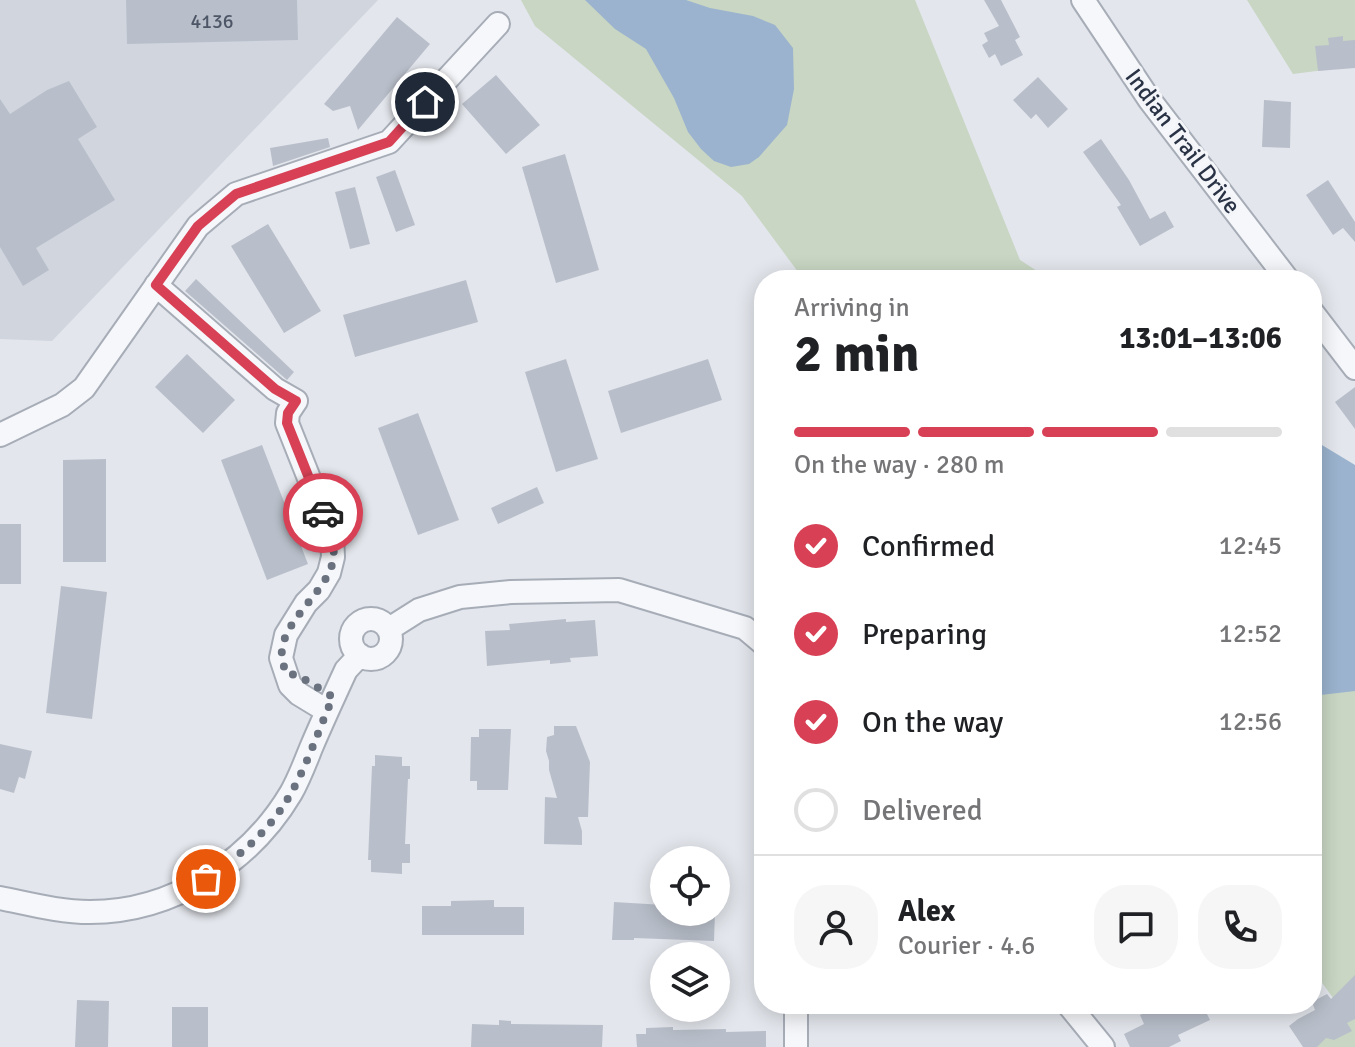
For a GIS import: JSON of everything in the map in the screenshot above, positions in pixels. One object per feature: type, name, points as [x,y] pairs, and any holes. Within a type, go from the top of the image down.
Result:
[{"type":"street","name":"Indian Trail Drive","points":[[1083,0],[1149,99],[1280,270]]},
{"type":"street","points":[[0,435],[62,405],[84,388],[198,226],[236,194],[389,142],[498,24]]},
{"type":"street","points":[[156,285],[275,389],[296,401],[288,413],[287,423],[332,536],[333,557],[329,573],[319,590],[306,603],[286,635],[281,658],[290,685],[299,694],[330,704]]},
{"type":"street","points":[[1322,325],[1355,368]]},
{"type":"street","points":[[389,629],[419,610],[460,597],[511,592],[619,590],[745,628],[754,636]]},
{"type":"street","points":[[373,617],[388,625],[389,629],[393,641],[385,655],[369,660],[355,652],[350,637],[357,622],[373,617]]},
{"type":"street","points":[[0,898],[63,910],[105,911],[148,904],[206,879],[241,855],[270,824],[293,790],[346,670],[360,655]]},
{"type":"street","points":[[796,1014],[796,1047]]},
{"type":"street","points":[[1076,1014],[1103,1047]]},
{"type":"shaded area","points":[[0,0],[378,0],[52,341],[0,339]]},
{"type":"green space","points":[[521,0],[915,0],[1020,260],[1036,270],[797,270],[742,196],[535,26]]},
{"type":"green space","points":[[1247,0],[1355,0],[1355,66],[1293,74]]},
{"type":"green space","points":[[1322,450],[1355,471],[1355,1047],[1315,1047],[1347,1017],[1322,983]]},
{"type":"water","points":[[585,0],[686,0],[753,16],[775,25],[793,48],[794,89],[787,125],[749,164],[731,167],[714,161],[688,132],[674,98],[646,49],[615,29]]},
{"type":"water","points":[[1322,445],[1355,465],[1355,691],[1322,695]]},
{"type":"building","points":[[126,0],[297,0],[298,40],[127,44]]},
{"type":"building","points":[[984,0],[1001,0],[1020,37],[1015,40],[1023,55],[1001,66],[995,54],[989,58],[982,45],[988,41],[984,33],[999,26]]},
{"type":"building","points":[[397,17],[430,44],[358,130],[350,106],[333,111],[324,104]]},
{"type":"building","points":[[1343,36],[1343,41],[1355,40],[1355,68],[1318,71],[1315,46],[1329,45],[1328,38]]},
{"type":"building","points":[[496,75],[540,125],[506,154],[462,104]]},
{"type":"building","points":[[1038,77],[1068,109],[1048,128],[1036,114],[1031,119],[1013,100]]},
{"type":"building","points":[[69,81],[97,127],[78,139],[115,200],[36,248],[49,270],[23,286],[0,247],[0,99],[10,114],[47,90]]},
{"type":"building","points":[[1264,100],[1291,102],[1290,148],[1262,147]]},
{"type":"building","points":[[328,138],[330,147],[273,166],[270,148]]},
{"type":"building","points":[[1101,139],[1129,180],[1150,219],[1165,211],[1174,227],[1140,246],[1117,207],[1121,205],[1083,152]]},
{"type":"building","points":[[565,154],[599,270],[556,283],[522,167]]},
{"type":"building","points":[[395,170],[415,225],[396,232],[376,177]]},
{"type":"building","points":[[1328,180],[1355,222],[1355,242],[1343,228],[1333,235],[1306,195]]},
{"type":"building","points":[[355,187],[370,244],[350,249],[335,192]]},
{"type":"building","points":[[268,224],[321,311],[284,333],[231,246]]},
{"type":"building","points":[[196,279],[294,372],[287,380],[185,291]]},
{"type":"building","points":[[466,280],[478,322],[355,357],[343,315]]},
{"type":"building","points":[[187,354],[235,400],[203,433],[155,387]]},
{"type":"building","points":[[566,359],[598,459],[556,472],[525,372]]},
{"type":"building","points":[[708,359],[722,400],[621,433],[608,391]]},
{"type":"building","points":[[1355,387],[1355,429],[1335,402]]},
{"type":"building","points":[[418,413],[459,520],[418,535],[378,428]]},
{"type":"building","points":[[262,445],[308,564],[267,580],[221,460]]},
{"type":"building","points":[[106,459],[106,562],[63,562],[63,460]]},
{"type":"building","points":[[537,487],[544,503],[498,524],[491,508]]},
{"type":"building","points":[[0,524],[21,524],[21,584],[0,584]]},
{"type":"building","points":[[61,586],[107,592],[92,719],[46,713]]},
{"type":"building","points":[[566,619],[566,622],[595,620],[598,656],[570,658],[571,662],[550,664],[550,660],[487,666],[485,631],[510,630],[509,624]]},
{"type":"building","points":[[554,726],[576,726],[590,762],[588,817],[578,817],[582,845],[544,844],[545,797],[557,798],[546,751],[547,737],[554,735]]},
{"type":"building","points":[[479,729],[511,729],[508,790],[477,790],[477,781],[470,781],[471,737],[479,737]]},
{"type":"building","points":[[0,744],[32,751],[25,779],[19,777],[14,793],[0,789]]},
{"type":"building","points":[[375,755],[402,757],[402,766],[410,766],[405,844],[410,844],[410,863],[402,863],[402,874],[371,872],[371,860],[368,860]]},
{"type":"building","points":[[494,900],[494,907],[524,907],[524,935],[422,935],[422,906],[451,906],[451,901]]},
{"type":"building","points":[[614,902],[650,904],[650,926],[715,926],[714,941],[612,940]]},
{"type":"building","points":[[1355,975],[1355,1019],[1347,1023],[1352,1031],[1334,1040],[1326,1038],[1317,1047],[1303,1047],[1289,1026],[1307,1014],[1322,1014],[1322,997],[1327,994],[1331,999]]},
{"type":"building","points":[[77,1000],[109,1001],[108,1047],[75,1047]]},
{"type":"building","points":[[172,1007],[208,1007],[208,1047],[172,1047]]},
{"type":"building","points":[[1207,1014],[1210,1020],[1178,1035],[1181,1041],[1169,1047],[1130,1047],[1124,1034],[1144,1024],[1140,1015]]},
{"type":"building","points":[[499,1020],[511,1021],[511,1024],[603,1025],[602,1047],[471,1047],[472,1024],[499,1025]]},
{"type":"building","points":[[673,1027],[673,1030],[766,1031],[766,1047],[637,1047],[636,1034],[646,1034],[646,1028]]},
{"type":"way so far","points":[[206,879],[241,855],[270,824],[293,790],[333,697],[296,674],[288,675],[281,658],[286,635],[293,622],[329,573],[333,557],[332,536],[323,513]]},
{"type":"route","points":[[323,513],[287,423],[288,413],[296,401],[275,389],[156,285],[198,226],[236,194],[389,142],[425,102]]}]
